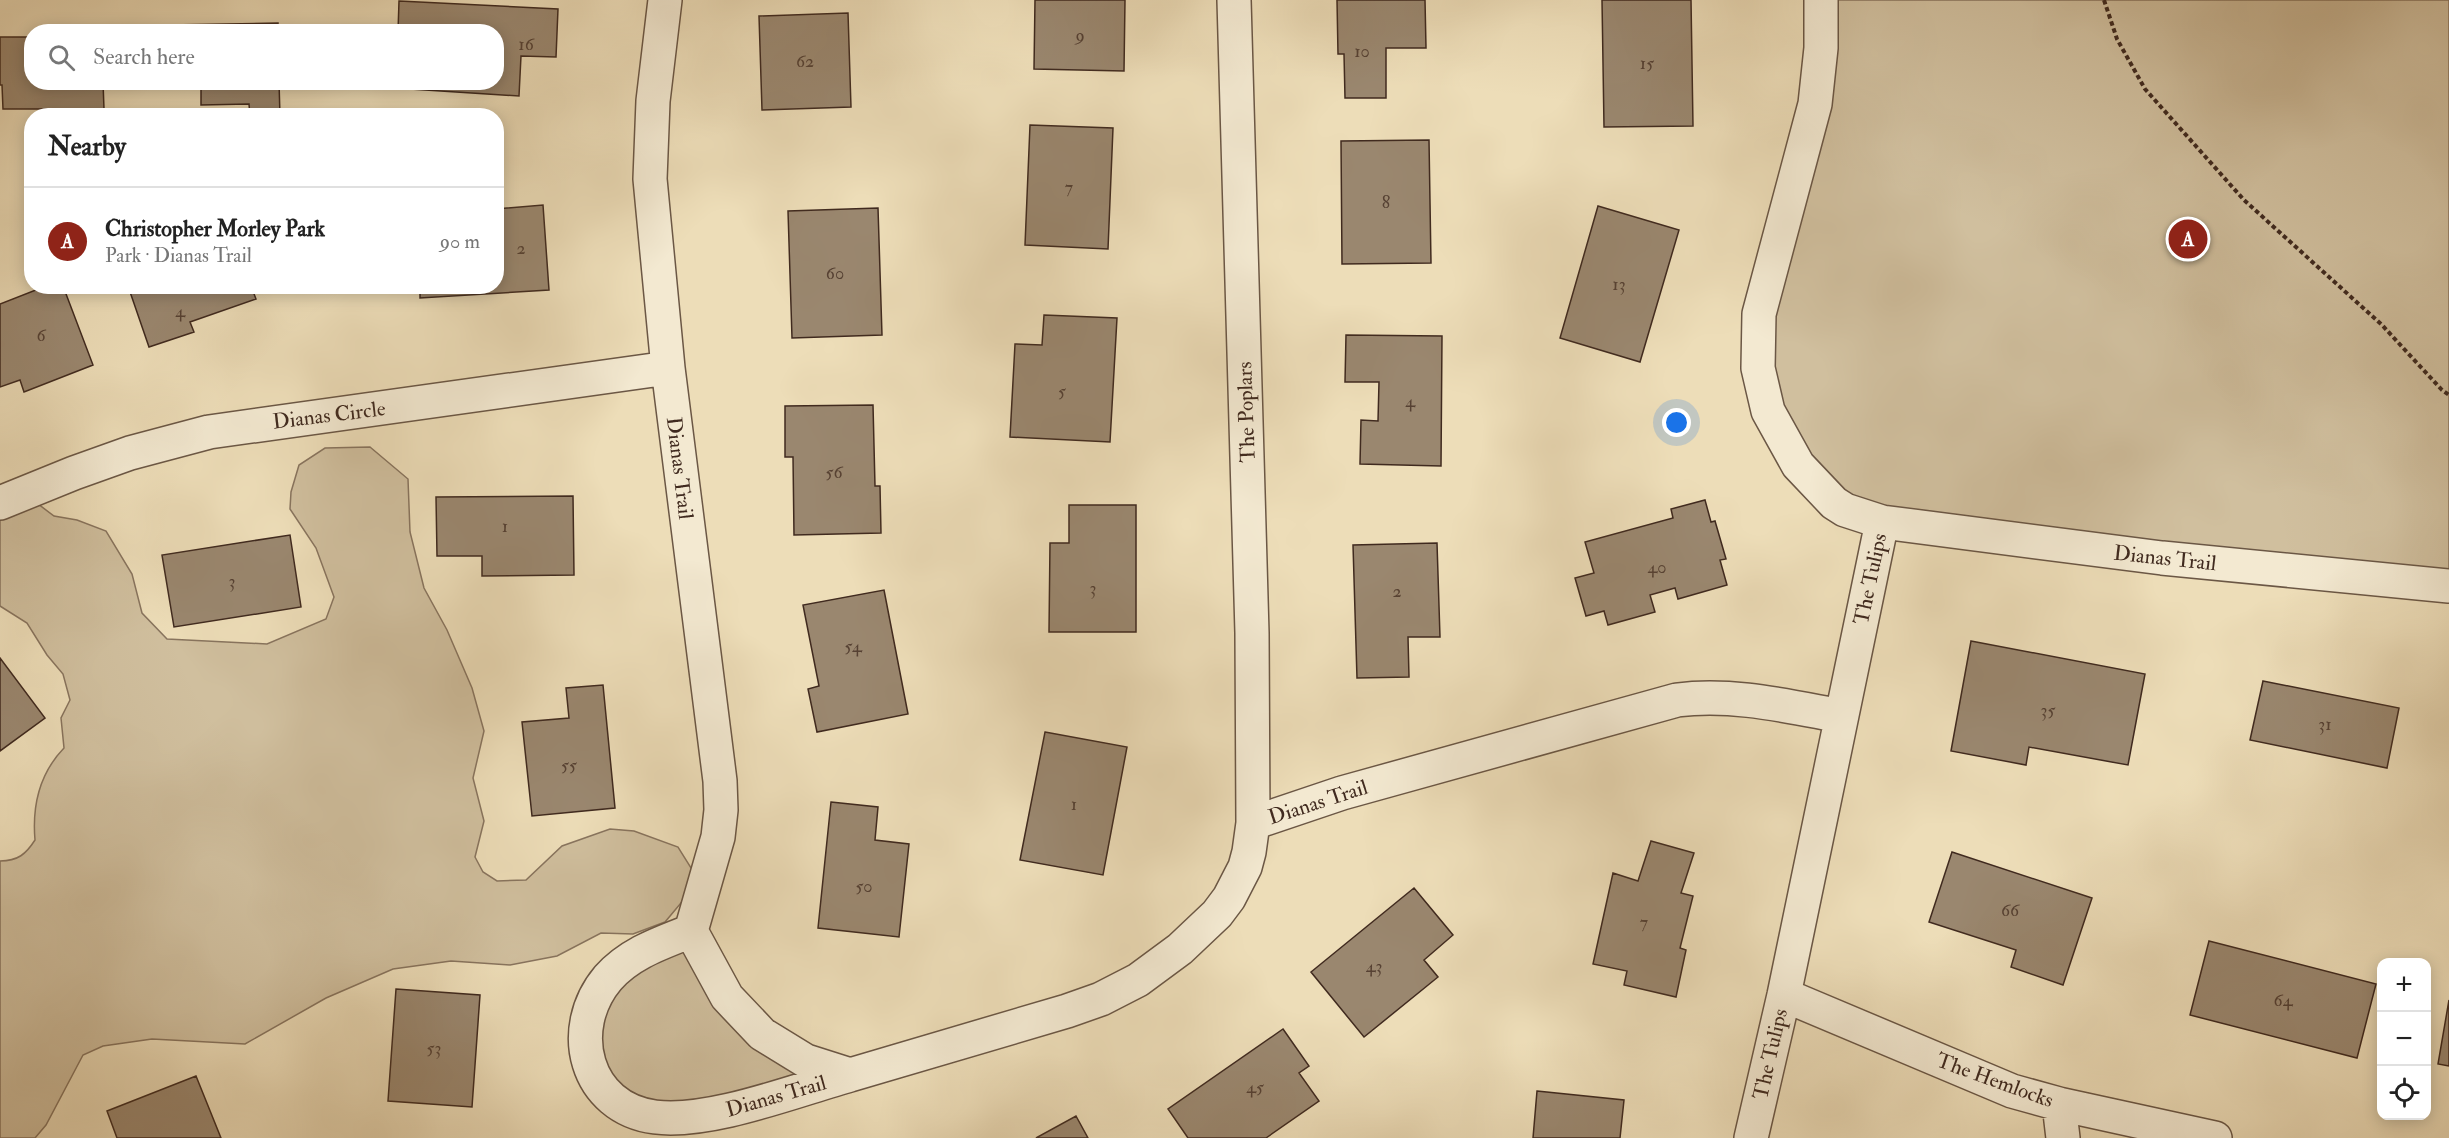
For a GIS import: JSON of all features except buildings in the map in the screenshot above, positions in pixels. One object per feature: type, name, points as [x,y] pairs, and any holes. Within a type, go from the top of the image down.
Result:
[{"type":"street","name":"Dianas Trail","points":[[665,0],[653,101],[650,179],[668,368],[720,781],[721,810],[718,837],[690,932],[727,996],[762,1034],[806,1061],[850,1075]]},
{"type":"street","name":"The Poplars","points":[[1234,0],[1252,633],[1253,823]]},
{"type":"street","name":"The Tulips","points":[[1751,1138],[1784,995],[1882,522],[1845,510],[1834,503],[1798,465],[1768,411],[1758,368],[1759,314],[1816,95],[1821,48],[1821,0]]},
{"type":"street","name":"Dianas Circle","points":[[0,503],[130,453],[209,432],[668,368]]},
{"type":"street","name":"Dianas Trail","points":[[1882,522],[2162,558],[2449,586]]},
{"type":"street","name":"Dianas Trail","points":[[690,932],[644,950],[610,976],[597,993],[585,1028],[588,1061],[596,1079],[608,1095],[624,1107],[640,1114],[681,1117],[717,1113],[1101,999],[1138,980],[1180,949],[1217,914],[1229,898],[1245,867],[1253,823],[1342,793],[1677,700],[1706,696],[1736,698],[1841,716]]},
{"type":"street","name":"The Hemlocks","points":[[1784,995],[2012,1091],[2059,1104],[2215,1138]]},
{"type":"street","points":[[2059,1104],[2063,1138]]},
{"type":"path","points":[[2104,0],[2117,39],[2145,89],[2244,200],[2382,325],[2449,395]]},
{"type":"shaded area","points":[[1821,0],[2449,0],[2449,586],[1845,510],[1758,368]]},
{"type":"shaded area","points":[[370,447],[408,479],[410,532],[424,588],[447,630],[472,688],[484,731],[473,778],[484,821],[475,857],[483,872],[497,881],[526,880],[562,846],[610,829],[634,831],[678,847],[693,871],[686,897],[665,922],[633,934],[601,933],[557,956],[510,965],[451,961],[393,969],[326,998],[245,1044],[152,1039],[103,1046],[83,1055],[46,1125],[35,1138],[0,1138],[0,861],[12,860],[21,856],[35,840],[36,802],[48,768],[64,748],[61,718],[70,700],[63,674],[47,655],[27,623],[0,606],[0,486],[38,504],[54,516],[77,520],[106,531],[132,574],[142,613],[167,639],[267,644],[326,619],[334,597],[316,548],[290,509],[291,492],[299,465],[325,448]]},
{"type":"shaded area","points":[[691,932],[727,997],[850,1075],[717,1113],[608,1095],[590,1010]]},
{"type":"place","name":"Christopher Morley Park","points":[[2188,239]]}]
